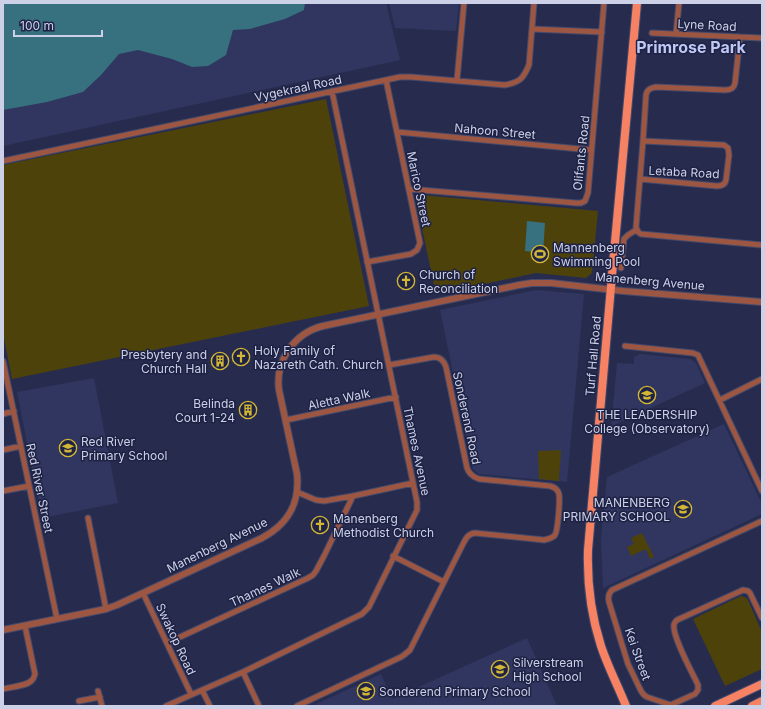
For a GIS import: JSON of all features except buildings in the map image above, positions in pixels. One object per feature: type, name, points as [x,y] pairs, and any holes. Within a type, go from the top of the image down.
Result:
[{"type":"main road","name":"Turf Hall Road","points":[[626,706],[602,648],[595,623],[590,596],[587,565],[637,3]]},
{"type":"main road","points":[[715,706],[762,684]]},
{"type":"main road","points":[[752,706],[762,701]]},
{"type":"street","points":[[457,80],[464,3]]},
{"type":"street","name":"Vygekraal Road","points":[[3,161],[386,80],[406,77],[505,85],[513,83],[520,80],[525,74],[529,65],[534,3]]},
{"type":"street","name":"Olifants Road","points":[[409,189],[576,203],[585,201],[588,193],[604,3]]},
{"type":"street","points":[[676,34],[679,3]]},
{"type":"street","points":[[532,29],[602,32]]},
{"type":"street","name":"Lyne Road","points":[[652,33],[762,38]]},
{"type":"street","name":"Letaba Road","points":[[636,230],[647,91],[656,87],[731,90],[735,83],[740,37]]},
{"type":"street","name":"Marico Street","points":[[367,262],[411,254],[416,252],[420,243],[386,80]]},
{"type":"street","name":"Thames Avenue","points":[[166,706],[243,672],[362,614],[369,607],[417,510],[417,502],[396,397],[332,91]]},
{"type":"street","name":"Nahoon Street","points":[[397,132],[591,150]]},
{"type":"street","name":"Letaba Road","points":[[640,179],[722,186],[726,182],[729,155],[728,148],[724,145],[643,141]]},
{"type":"street","points":[[622,268],[624,239],[636,230],[641,234],[762,245]]},
{"type":"street","name":"Manenberg Avenue","points":[[3,630],[106,609],[269,534],[281,525],[290,513],[295,501],[297,492],[297,474],[279,390],[278,376],[284,358],[296,341],[318,327],[526,284],[546,283],[762,302]]},
{"type":"street","points":[[625,346],[696,354],[700,358],[762,491]]},
{"type":"street","name":"Sonderend Road","points":[[297,706],[404,656],[410,650],[466,538],[469,535],[479,533],[544,540],[552,538],[556,533],[560,503],[559,494],[555,489],[550,486],[479,479],[469,474],[446,367],[443,360],[434,357],[389,365]]},
{"type":"street","name":"Red River Street","points":[[3,361],[57,619]]},
{"type":"street","points":[[720,400],[762,379]]},
{"type":"street","name":"Aletta Walk","points":[[286,420],[396,397]]},
{"type":"street","points":[[3,414],[14,411]]},
{"type":"street","points":[[3,450],[21,446]]},
{"type":"street","points":[[297,492],[316,500],[324,501],[413,482]]},
{"type":"street","points":[[3,491],[29,486]]},
{"type":"street","name":"Thames Walk","points":[[167,643],[313,575],[326,552],[353,496]]},
{"type":"street","points":[[88,518],[106,609]]},
{"type":"street","name":"Kei Street","points":[[762,521],[612,590],[608,597],[628,664],[641,691],[647,697],[671,705],[695,694],[698,690],[698,685],[676,637],[674,626],[676,621],[743,590],[750,593],[762,618]]},
{"type":"street","points":[[393,556],[444,582]]},
{"type":"street","name":"Swakop Road","points":[[143,593],[191,694]]},
{"type":"street","points":[[3,689],[25,684],[32,681],[34,678],[35,674],[25,626]]},
{"type":"street","points":[[243,672],[259,706]]},
{"type":"street","points":[[202,690],[210,706]]},
{"type":"street","points":[[79,701],[99,694],[102,706]]},
{"type":"shaded area","points":[[3,3],[386,3],[400,60],[3,146]]},
{"type":"shaded area","points":[[3,3],[305,3],[304,10],[285,19],[250,29],[233,30],[226,55],[208,66],[192,67],[172,59],[138,50],[119,54],[101,75],[83,92],[47,102],[3,110]]},
{"type":"shaded area","points":[[389,3],[459,3],[456,31],[395,28]]},
{"type":"shaded area","points":[[326,99],[369,306],[12,379],[3,333],[3,165]]},
{"type":"shaded area","points":[[421,195],[598,211],[592,273],[586,278],[536,273],[436,294],[416,200]]},
{"type":"shaded area","points":[[527,221],[545,223],[543,253],[525,251]]},
{"type":"shaded area","points":[[536,290],[584,294],[567,482],[479,474],[473,469],[440,310]]},
{"type":"shaded area","name":"THE LEADERSHIP College (Observatory)","points":[[640,354],[690,359],[696,363],[705,383],[616,424],[611,429],[617,363],[634,364],[634,357]]},
{"type":"shaded area","name":"Red River Primary School","points":[[94,378],[118,503],[42,518],[17,392]]},
{"type":"shaded area","name":"MANENBERG PRIMARY SCHOOL","points":[[724,424],[762,504],[762,514],[603,588],[601,538],[607,477]]},
{"type":"shaded area","points":[[561,450],[559,481],[539,479],[538,451]]},
{"type":"shaded area","points":[[642,533],[654,557],[650,559],[646,549],[631,556],[627,547],[634,544],[631,538]]},
{"type":"shaded area","points":[[741,596],[747,598],[762,632],[762,669],[725,686],[693,619]]},
{"type":"shaded area","name":"Silverstream High School","points":[[527,638],[557,706],[312,706],[381,674],[392,699]]},
{"type":"place","name":"Mannenberg Swimming Pool","points":[[540,254]]},
{"type":"place","name":"Church of Reconciliation","points":[[406,281]]},
{"type":"place","name":"Holy Family of Nazareth Cath. Church","points":[[241,357]]},
{"type":"place","name":"Presbytery and Church Hall","points":[[220,361]]},
{"type":"place","name":"THE LEADERSHIP College (Observatory)","points":[[647,395]]},
{"type":"place","name":"Belinda Court 1-24","points":[[248,410]]},
{"type":"place","name":"Red River Primary School","points":[[68,448]]},
{"type":"place","name":"MANENBERG PRIMARY SCHOOL","points":[[683,509]]},
{"type":"place","name":"Manenberg Methodist Church","points":[[320,525]]},
{"type":"place","name":"Silverstream High School","points":[[500,669]]},
{"type":"place","name":"Sonderend Primary School","points":[[366,691]]},
{"type":"district","name":"Primrose Park","points":[[691,47]]}]
